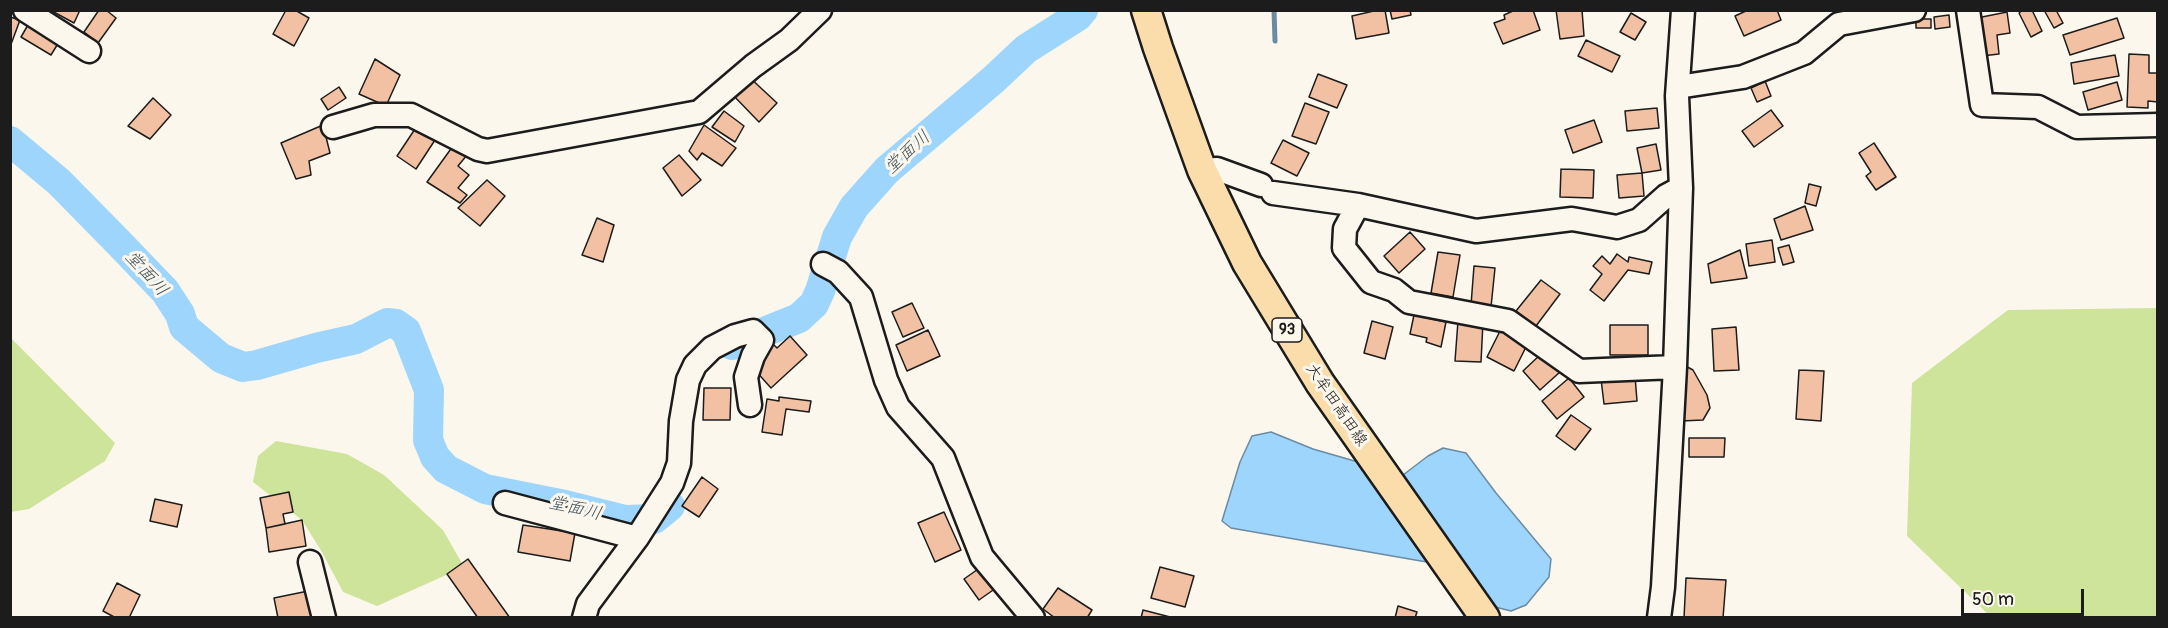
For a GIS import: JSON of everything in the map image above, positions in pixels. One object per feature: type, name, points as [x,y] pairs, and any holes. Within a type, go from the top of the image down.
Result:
[{"type":"main road","name":"大牟田高田線","points":[[1146,10],[1202,170],[1247,263],[1320,383],[1485,618]]},
{"type":"street","points":[[25,10],[89,51]]},
{"type":"street","points":[[333,127],[374,115],[411,115],[478,149],[487,151],[699,112],[753,66],[789,40],[820,10]]},
{"type":"street","points":[[1659,618],[1663,587],[1675,367],[1681,188],[1678,87],[1683,10]]},
{"type":"street","points":[[1678,87],[1743,77],[1804,53],[1839,24],[1914,10]]},
{"type":"street","points":[[1968,10],[1982,105],[2038,107],[2077,127],[2157,125]]},
{"type":"street","points":[[1202,170],[1217,169],[1267,189],[1358,205],[1476,231],[1572,219],[1617,227],[1639,220],[1666,196],[1681,188]]},
{"type":"street","points":[[1358,205],[1345,229],[1344,248],[1371,282],[1394,290],[1409,302],[1508,321],[1579,371],[1675,367]]},
{"type":"street","points":[[823,264],[838,272],[861,297],[886,380],[898,407],[943,458],[982,557],[1033,618]]},
{"type":"street","points":[[584,618],[588,604],[637,538],[672,483],[679,463],[684,400],[688,380],[695,365],[712,348],[735,336],[753,331],[762,340],[753,356],[746,377],[750,405]]},
{"type":"street","points":[[505,503],[637,538]]},
{"type":"street","points":[[310,562],[324,618]]},
{"type":"green space","points":[[2157,308],[2157,617],[1991,617],[1907,536],[1912,383],[2008,310]]},
{"type":"green space","points":[[11,338],[115,443],[105,461],[29,509],[11,512]]},
{"type":"green space","points":[[276,441],[347,454],[384,475],[443,530],[464,567],[377,606],[343,592],[302,520],[253,482],[258,456]]},
{"type":"water","points":[[1271,432],[1313,449],[1403,475],[1443,448],[1466,453],[1551,559],[1549,577],[1526,605],[1511,611],[1479,603],[1444,565],[1231,528],[1222,521],[1240,462],[1252,436]]},
{"type":"building","points":[[50,10],[80,10],[74,23]]},
{"type":"building","points":[[99,10],[106,10],[116,18],[98,43],[84,32]]},
{"type":"building","points":[[286,10],[295,10],[309,18],[294,46],[273,34]]},
{"type":"building","points":[[1385,10],[1389,33],[1356,39],[1352,16]]},
{"type":"building","points":[[1390,10],[1410,10],[1411,15],[1392,19]]},
{"type":"building","points":[[1515,10],[1533,10],[1540,30],[1503,44],[1494,23],[1505,19],[1504,15]]},
{"type":"building","points":[[1556,10],[1582,10],[1584,36],[1560,39]]},
{"type":"building","points":[[1748,10],[1777,10],[1781,20],[1744,36],[1735,16]]},
{"type":"building","points":[[2023,10],[2032,10],[2042,31],[2031,37],[2019,13]]},
{"type":"building","points":[[2044,10],[2056,10],[2063,23],[2054,28]]},
{"type":"building","points":[[2007,12],[2010,33],[1997,35],[1999,54],[1982,56],[1977,18]]},
{"type":"building","points":[[1631,13],[1646,22],[1635,40],[1620,32]]},
{"type":"building","points":[[1949,15],[1950,27],[1935,29],[1934,17]]},
{"type":"building","points":[[10,17],[20,20],[10,47]]},
{"type":"building","points":[[32,18],[62,37],[51,55],[21,37]]},
{"type":"building","points":[[2117,18],[2124,38],[2070,55],[2063,35]]},
{"type":"building","points":[[1916,19],[1931,19],[1931,28],[1916,28]]},
{"type":"building","points":[[1586,40],[1620,56],[1612,72],[1578,56]]},
{"type":"building","points":[[2129,54],[2149,55],[2149,73],[2158,73],[2158,102],[2148,101],[2148,108],[2127,107]]},
{"type":"building","points":[[2115,55],[2119,76],[2074,84],[2071,63]]},
{"type":"building","points":[[375,59],[400,75],[386,106],[359,94]]},
{"type":"building","points":[[1318,74],[1347,85],[1337,108],[1309,97]]},
{"type":"building","points":[[748,76],[777,103],[759,122],[730,92]]},
{"type":"building","points":[[1765,81],[1771,96],[1757,102],[1751,88]]},
{"type":"building","points":[[2117,82],[2122,100],[2088,110],[2083,92]]},
{"type":"building","points":[[339,87],[346,98],[328,110],[321,99]]},
{"type":"building","points":[[153,98],[171,115],[150,139],[128,126]]},
{"type":"building","points":[[1305,103],[1329,112],[1316,144],[1292,136]]},
{"type":"building","points":[[1657,108],[1659,128],[1627,131],[1625,111]]},
{"type":"building","points":[[1771,110],[1783,126],[1754,147],[1742,131]]},
{"type":"building","points":[[724,111],[744,126],[735,142],[712,127]]},
{"type":"building","points":[[1594,120],[1602,142],[1573,153],[1565,130]]},
{"type":"building","points":[[323,125],[330,153],[309,161],[311,175],[296,179],[281,143]]},
{"type":"building","points":[[704,125],[736,148],[722,166],[702,153],[697,160],[689,151]]},
{"type":"building","points":[[415,129],[435,140],[416,169],[397,156]]},
{"type":"building","points":[[1283,140],[1309,153],[1297,176],[1271,163]]},
{"type":"building","points":[[1874,143],[1896,177],[1876,190],[1866,176],[1871,172],[1859,153]]},
{"type":"building","points":[[1656,144],[1661,170],[1642,173],[1637,148]]},
{"type":"building","points":[[453,146],[467,155],[458,166],[469,175],[458,188],[467,195],[460,203],[427,182]]},
{"type":"building","points":[[679,155],[701,180],[682,196],[663,168]]},
{"type":"building","points":[[1561,169],[1594,170],[1593,198],[1560,197]]},
{"type":"building","points":[[1642,173],[1644,196],[1619,198],[1617,175]]},
{"type":"building","points":[[487,180],[505,196],[480,226],[458,208]]},
{"type":"building","points":[[1809,184],[1821,187],[1816,206],[1805,203]]},
{"type":"building","points":[[1805,206],[1813,230],[1781,240],[1774,219]]},
{"type":"building","points":[[597,218],[614,225],[603,262],[582,255]]},
{"type":"building","points":[[1410,232],[1425,249],[1399,273],[1384,256]]},
{"type":"building","points":[[1772,240],[1775,262],[1749,266],[1746,244]]},
{"type":"building","points":[[1789,245],[1794,262],[1783,265],[1778,248]]},
{"type":"building","points":[[1740,250],[1747,278],[1711,283],[1708,264]]},
{"type":"building","points":[[1438,252],[1460,255],[1453,297],[1431,293]]},
{"type":"building","points":[[1617,254],[1628,262],[1629,257],[1652,262],[1649,274],[1628,270],[1604,301],[1590,290],[1602,274],[1593,266],[1602,256],[1610,264]]},
{"type":"building","points":[[1474,266],[1495,268],[1491,307],[1471,305]]},
{"type":"building","points":[[1541,280],[1560,294],[1536,326],[1516,311]]},
{"type":"building","points":[[912,303],[924,328],[903,337],[892,312]]},
{"type":"building","points":[[1414,315],[1446,322],[1441,347],[1426,342],[1427,338],[1410,334]]},
{"type":"building","points":[[1372,321],[1393,327],[1385,359],[1364,353]]},
{"type":"building","points":[[1458,321],[1483,322],[1481,362],[1455,361]]},
{"type":"building","points":[[1610,325],[1648,325],[1648,355],[1610,355]]},
{"type":"building","points":[[1736,327],[1739,370],[1714,371],[1712,329]]},
{"type":"building","points":[[1501,329],[1528,343],[1514,371],[1487,357]]},
{"type":"building","points":[[928,330],[940,356],[907,371],[896,345]]},
{"type":"building","points":[[790,336],[807,355],[771,388],[754,369],[766,357],[762,352],[772,343],[777,348]]},
{"type":"building","points":[[1542,353],[1560,372],[1540,390],[1523,371]]},
{"type":"building","points":[[1680,363],[1693,370],[1707,395],[1710,408],[1703,420],[1681,421]]},
{"type":"building","points":[[1799,370],[1824,371],[1821,421],[1796,419]]},
{"type":"building","points":[[1635,376],[1637,401],[1604,404],[1601,379]]},
{"type":"building","points":[[1569,378],[1584,397],[1557,419],[1542,401]]},
{"type":"building","points":[[704,388],[731,388],[730,420],[703,420]]},
{"type":"building","points":[[779,397],[811,401],[809,412],[786,409],[782,435],[762,432],[767,399],[779,401]]},
{"type":"building","points":[[1571,415],[1591,429],[1575,450],[1556,436]]},
{"type":"building","points":[[1689,438],[1725,438],[1724,457],[1689,457]]},
{"type":"building","points":[[702,477],[718,489],[699,517],[682,506]]},
{"type":"building","points":[[289,492],[293,512],[283,514],[285,524],[266,528],[260,498]]},
{"type":"building","points":[[155,499],[182,505],[177,527],[150,521]]},
{"type":"building","points":[[944,512],[961,550],[935,562],[918,523]]},
{"type":"building","points":[[302,520],[306,546],[269,552],[266,528]]},
{"type":"building","points":[[523,525],[575,533],[570,561],[518,552]]},
{"type":"building","points":[[468,559],[510,618],[478,618],[447,574]]},
{"type":"building","points":[[981,567],[996,588],[979,600],[964,579]]},
{"type":"building","points":[[1160,567],[1194,576],[1185,607],[1151,598]]},
{"type":"building","points":[[1686,578],[1726,580],[1723,618],[1684,618]]},
{"type":"building","points":[[117,583],[140,595],[129,618],[116,618],[103,611]]},
{"type":"building","points":[[1058,588],[1092,610],[1087,618],[1055,618],[1043,609]]},
{"type":"building","points":[[313,590],[319,618],[278,618],[274,598]]},
{"type":"building","points":[[1398,606],[1417,612],[1415,618],[1395,618]]},
{"type":"building","points":[[1143,610],[1174,618],[1141,618]]},
{"type":"waterway","name":"堂面川","points":[[732,345],[799,318],[814,304],[837,237],[854,207],[887,170],[1026,49],[1078,16],[1083,10]]},
{"type":"waterway","points":[[1274,10],[1275,41]]},
{"type":"waterway","name":"堂面川","points":[[10,141],[59,182],[119,243],[165,291],[180,314],[184,327],[221,358],[243,367],[257,365],[356,339],[387,323],[396,324],[406,331],[429,390],[428,440],[435,457],[446,469],[485,489],[625,520],[654,519],[670,506]]}]
